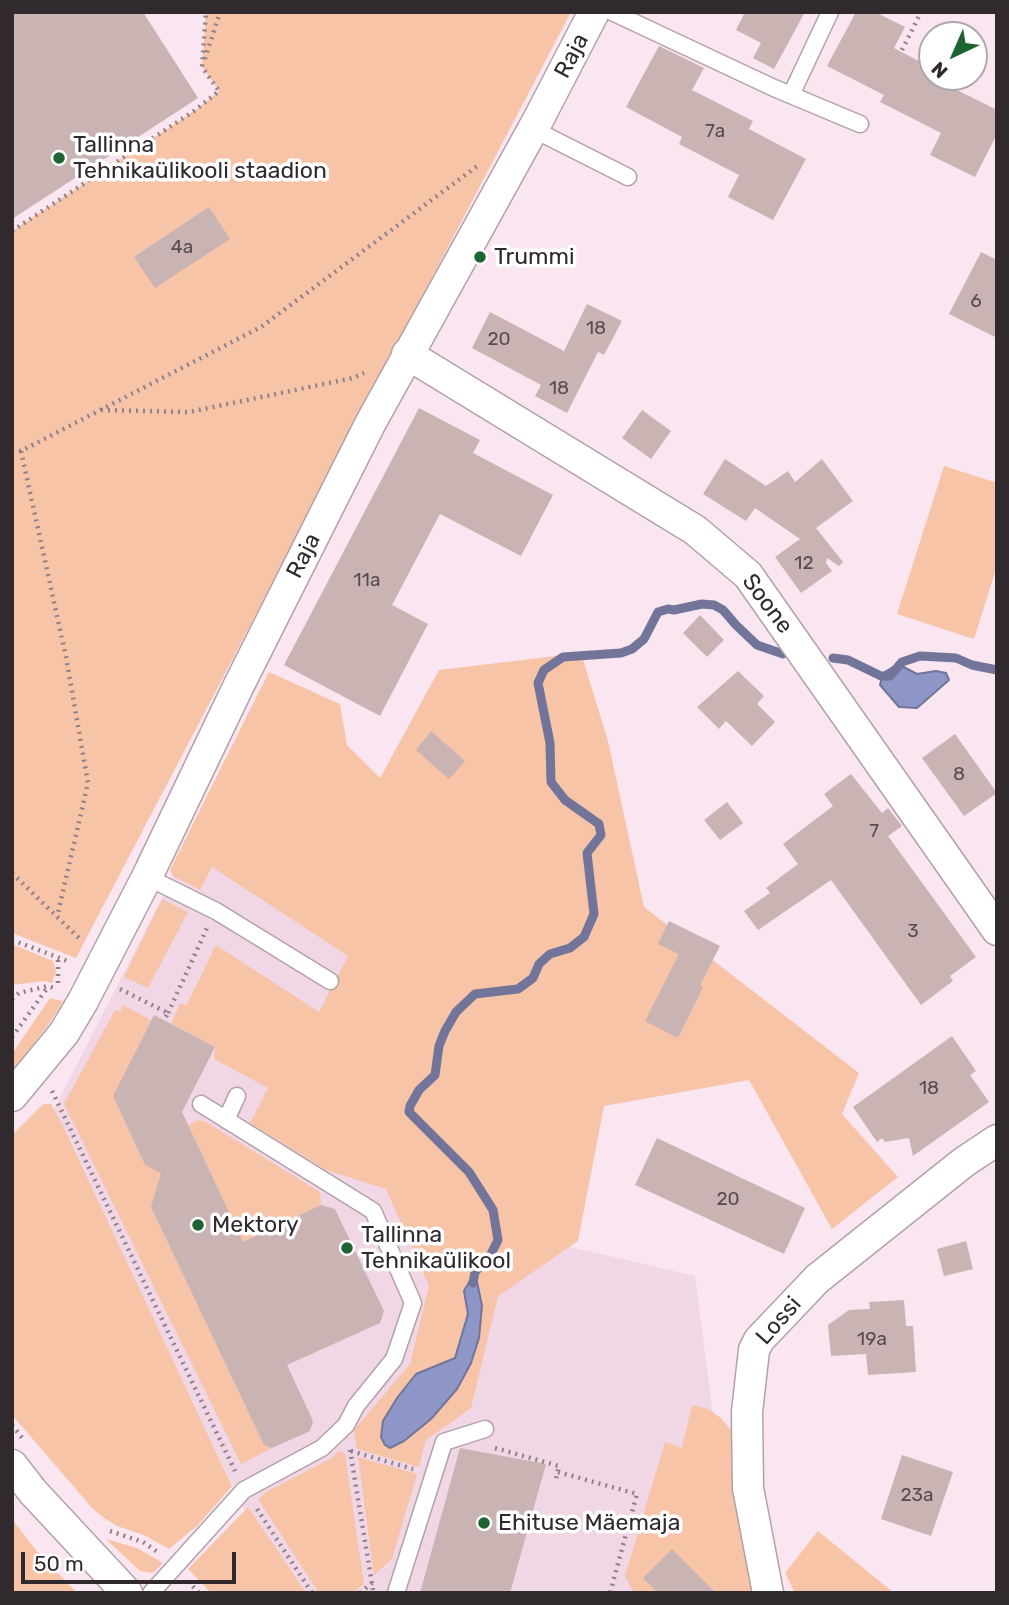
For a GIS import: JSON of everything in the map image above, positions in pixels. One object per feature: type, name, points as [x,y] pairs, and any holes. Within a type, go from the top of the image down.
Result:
[{"type":"street","name":"Raja","points":[[12,1096],[64,1033],[83,1001],[407,354],[533,129],[594,12]]},
{"type":"street","name":"Soone","points":[[407,354],[695,530],[748,575],[997,930]]},
{"type":"street","name":"Lossi","points":[[768,1593],[748,1488],[747,1412],[754,1350],[759,1340],[817,1279],[964,1162],[997,1140]]},
{"type":"street","points":[[20,1455],[33,1492],[127,1593]]},
{"type":"lane","points":[[612,12],[860,124]]},
{"type":"lane","points":[[791,95],[830,12]]},
{"type":"lane","points":[[533,129],[628,177]]},
{"type":"lane","points":[[147,877],[215,911],[330,981]]},
{"type":"lane","points":[[226,1120],[237,1096]]},
{"type":"lane","points":[[151,1593],[244,1490],[322,1448],[346,1425],[356,1406],[394,1359],[412,1303],[373,1211],[201,1104]]},
{"type":"lane","points":[[344,1393],[356,1406]]},
{"type":"lane","points":[[396,1593],[444,1442],[485,1429]]},
{"type":"path","points":[[12,231],[194,111],[219,91],[202,67],[206,12]]},
{"type":"path","points":[[202,67],[220,12]]},
{"type":"path","points":[[902,50],[920,12]]},
{"type":"path","points":[[12,452],[20,451],[261,327],[482,162]]},
{"type":"path","points":[[100,410],[189,412],[353,378],[407,354]]},
{"type":"path","points":[[20,451],[66,657],[88,783],[57,917]]},
{"type":"path","points":[[12,873],[88,947]]},
{"type":"path","points":[[164,1020],[215,911]]},
{"type":"path","points":[[12,999],[19,993],[48,986],[58,990],[58,959]]},
{"type":"path","points":[[12,1037],[48,986]]},
{"type":"path","points":[[126,992],[167,1013]]},
{"type":"path","points":[[37,1068],[50,1088],[244,1490],[313,1593]]},
{"type":"path","points":[[346,1425],[373,1593]]},
{"type":"path","points":[[12,1426],[20,1455]]},
{"type":"path","points":[[457,1438],[559,1466],[555,1482]]},
{"type":"path","points":[[350,1451],[433,1474]]},
{"type":"path","points":[[558,1472],[637,1494],[610,1593]]},
{"type":"path","points":[[107,1531],[143,1542],[174,1566],[199,1593]]},
{"type":"shaded area","points":[[206,12],[571,12],[76,958],[12,933],[12,231],[194,111],[219,91],[202,67]]},
{"type":"shaded area","points":[[944,466],[997,483],[997,566],[974,639],[897,614]]},
{"type":"shaded area","points":[[581,653],[608,741],[644,907],[859,1073],[842,1114],[898,1177],[832,1229],[749,1080],[604,1106],[578,1241],[498,1296],[471,1408],[426,1440],[419,1467],[357,1449],[354,1430],[410,1364],[429,1286],[386,1189],[326,1170],[250,1123],[268,1088],[214,1059],[215,1047],[171,1024],[180,1003],[186,1006],[216,945],[319,1012],[348,956],[212,867],[200,890],[173,876],[170,870],[269,672],[340,704],[347,745],[380,778],[439,670]]},
{"type":"shaded area","name":"Tallinna Tehnikaülikool","points":[[214,863],[358,957],[455,1220],[695,1276],[736,1593],[284,1593],[53,1111],[178,867]]},
{"type":"shaded area","points":[[162,899],[188,912],[148,988],[124,977]]},
{"type":"shaded area","points":[[12,944],[53,961],[56,971],[52,983],[45,981],[12,985]]},
{"type":"shaded area","points":[[50,998],[63,1001],[49,1024],[12,1071],[12,1054]]},
{"type":"shaded area","points":[[123,1005],[151,1020],[113,1096],[145,1165],[160,1163],[172,1187],[151,1207],[264,1445],[272,1448],[241,1464],[64,1104],[115,1010],[120,1012]]},
{"type":"shaded area","points":[[43,1104],[51,1104],[62,1124],[232,1486],[198,1525],[169,1549],[144,1535],[117,1526],[92,1508],[12,1415],[12,1135]]},
{"type":"shaded area","points":[[197,1120],[206,1122],[320,1192],[321,1205],[243,1242],[188,1125]]},
{"type":"shaded area","points":[[692,1405],[708,1409],[721,1418],[737,1437],[757,1593],[634,1593],[625,1576],[665,1442],[682,1448]]},
{"type":"shaded area","points":[[338,1451],[345,1454],[364,1584],[353,1593],[319,1593],[258,1499],[268,1491],[332,1458]]},
{"type":"shaded area","points":[[358,1457],[417,1474],[392,1559],[374,1575]]},
{"type":"shaded area","points":[[248,1507],[306,1593],[211,1593],[188,1569]]},
{"type":"shaded area","points":[[12,1519],[35,1549],[77,1593],[12,1593]]},
{"type":"shaded area","points":[[818,1531],[894,1593],[795,1593],[785,1573]]},
{"type":"shaded area","points":[[106,1539],[137,1548],[163,1563],[153,1573],[140,1571]]},
{"type":"water","points":[[898,664],[917,674],[936,671],[946,673],[949,680],[917,708],[899,707],[880,685],[883,673]]},
{"type":"water","points":[[475,1272],[482,1306],[479,1338],[471,1363],[457,1389],[431,1419],[404,1441],[390,1448],[381,1437],[383,1421],[397,1398],[416,1374],[455,1358],[468,1314],[464,1291]]},
{"type":"building","name":"Tallinna Tehnikaülikooli staadion","points":[[12,12],[143,12],[198,98],[12,219]]},
{"type":"building","points":[[745,12],[805,12],[774,69],[753,58],[761,43],[736,30]]},
{"type":"building","points":[[856,12],[875,12],[905,27],[894,48],[918,61],[918,91],[959,91],[997,110],[997,134],[975,177],[930,155],[941,133],[880,102],[884,95],[827,66]]},
{"type":"building","points":[[659,46],[704,68],[692,90],[753,121],[749,129],[806,159],[773,220],[728,197],[739,175],[679,144],[682,137],[626,107]]},
{"type":"building","points":[[209,207],[230,239],[155,288],[134,257]]},
{"type":"building","points":[[981,252],[997,260],[997,338],[949,314]]},
{"type":"building","points":[[587,304],[622,321],[604,355],[598,352],[567,413],[535,396],[541,385],[472,348],[490,312],[564,351]]},
{"type":"building","points":[[419,408],[480,440],[473,453],[553,495],[521,556],[440,514],[392,605],[428,624],[380,716],[284,665]]},
{"type":"building","points":[[642,410],[671,431],[651,459],[622,438]]},
{"type":"building","points":[[725,459],[766,486],[788,471],[795,482],[822,459],[853,501],[816,528],[843,562],[839,566],[827,558],[826,563],[832,571],[801,593],[775,557],[800,539],[755,508],[746,521],[703,494]]},
{"type":"building","points":[[700,615],[724,640],[707,657],[683,633]]},
{"type":"building","points":[[738,671],[764,696],[757,704],[775,722],[752,746],[726,721],[719,729],[697,707]]},
{"type":"building","points":[[431,731],[465,761],[449,779],[416,750]]},
{"type":"building","points":[[955,734],[997,793],[964,816],[922,758]]},
{"type":"building","points":[[851,774],[882,813],[888,808],[902,826],[888,836],[976,957],[950,976],[953,981],[921,1005],[831,880],[758,930],[744,911],[770,893],[766,888],[798,864],[783,844],[833,806],[824,794]]},
{"type":"building","points":[[727,802],[743,823],[720,840],[704,820]]},
{"type":"building","points":[[669,921],[720,946],[678,1038],[645,1021],[679,954],[658,944]]},
{"type":"building","name":"Mektory","points":[[154,1015],[215,1047],[182,1112],[243,1242],[321,1205],[335,1209],[384,1311],[380,1323],[287,1365],[313,1421],[310,1431],[272,1448],[264,1445],[151,1207],[161,1173],[145,1165],[113,1096]]},
{"type":"building","points":[[952,1036],[976,1071],[970,1075],[989,1102],[913,1156],[909,1138],[885,1142],[882,1138],[877,1142],[853,1107]]},
{"type":"building","points":[[657,1138],[805,1208],[784,1254],[635,1185]]},
{"type":"building","points":[[966,1241],[973,1269],[944,1276],[937,1249]]},
{"type":"building","points":[[904,1300],[906,1326],[913,1326],[916,1372],[868,1375],[866,1354],[831,1356],[828,1325],[849,1310],[870,1309],[869,1302]]},
{"type":"building","name":"Ehituse Mäemaja","points":[[460,1448],[546,1464],[510,1593],[420,1593]]},
{"type":"building","points":[[902,1455],[953,1472],[931,1536],[881,1519]]},
{"type":"building","points":[[672,1549],[716,1593],[658,1593],[643,1578]]},
{"type":"waterway","points":[[473,1283],[475,1272],[491,1254],[498,1240],[493,1210],[469,1172],[409,1112],[419,1090],[435,1075],[439,1046],[456,1012],[475,994],[518,989],[533,978],[539,964],[550,954],[570,948],[584,937],[594,914],[587,853],[601,835],[599,824],[565,800],[551,782],[550,743],[538,683],[544,670],[563,657],[621,653],[632,649],[644,639],[658,612],[702,604],[714,605],[723,610],[757,645],[783,654]]},
{"type":"waterway","points":[[833,658],[848,660],[881,676],[890,676],[902,662],[920,656],[956,658],[972,665],[997,670]]},
{"type":"place","name":"Tallinna Tehnikaülikooli staadion","points":[[59,158]]},
{"type":"place","name":"Trummi","points":[[480,257]]},
{"type":"place","name":"Mektory","points":[[198,1225]]},
{"type":"place","name":"Tallinna Tehnikaülikool","points":[[347,1248]]},
{"type":"place","name":"Ehituse Mäemaja","points":[[484,1523]]}]
